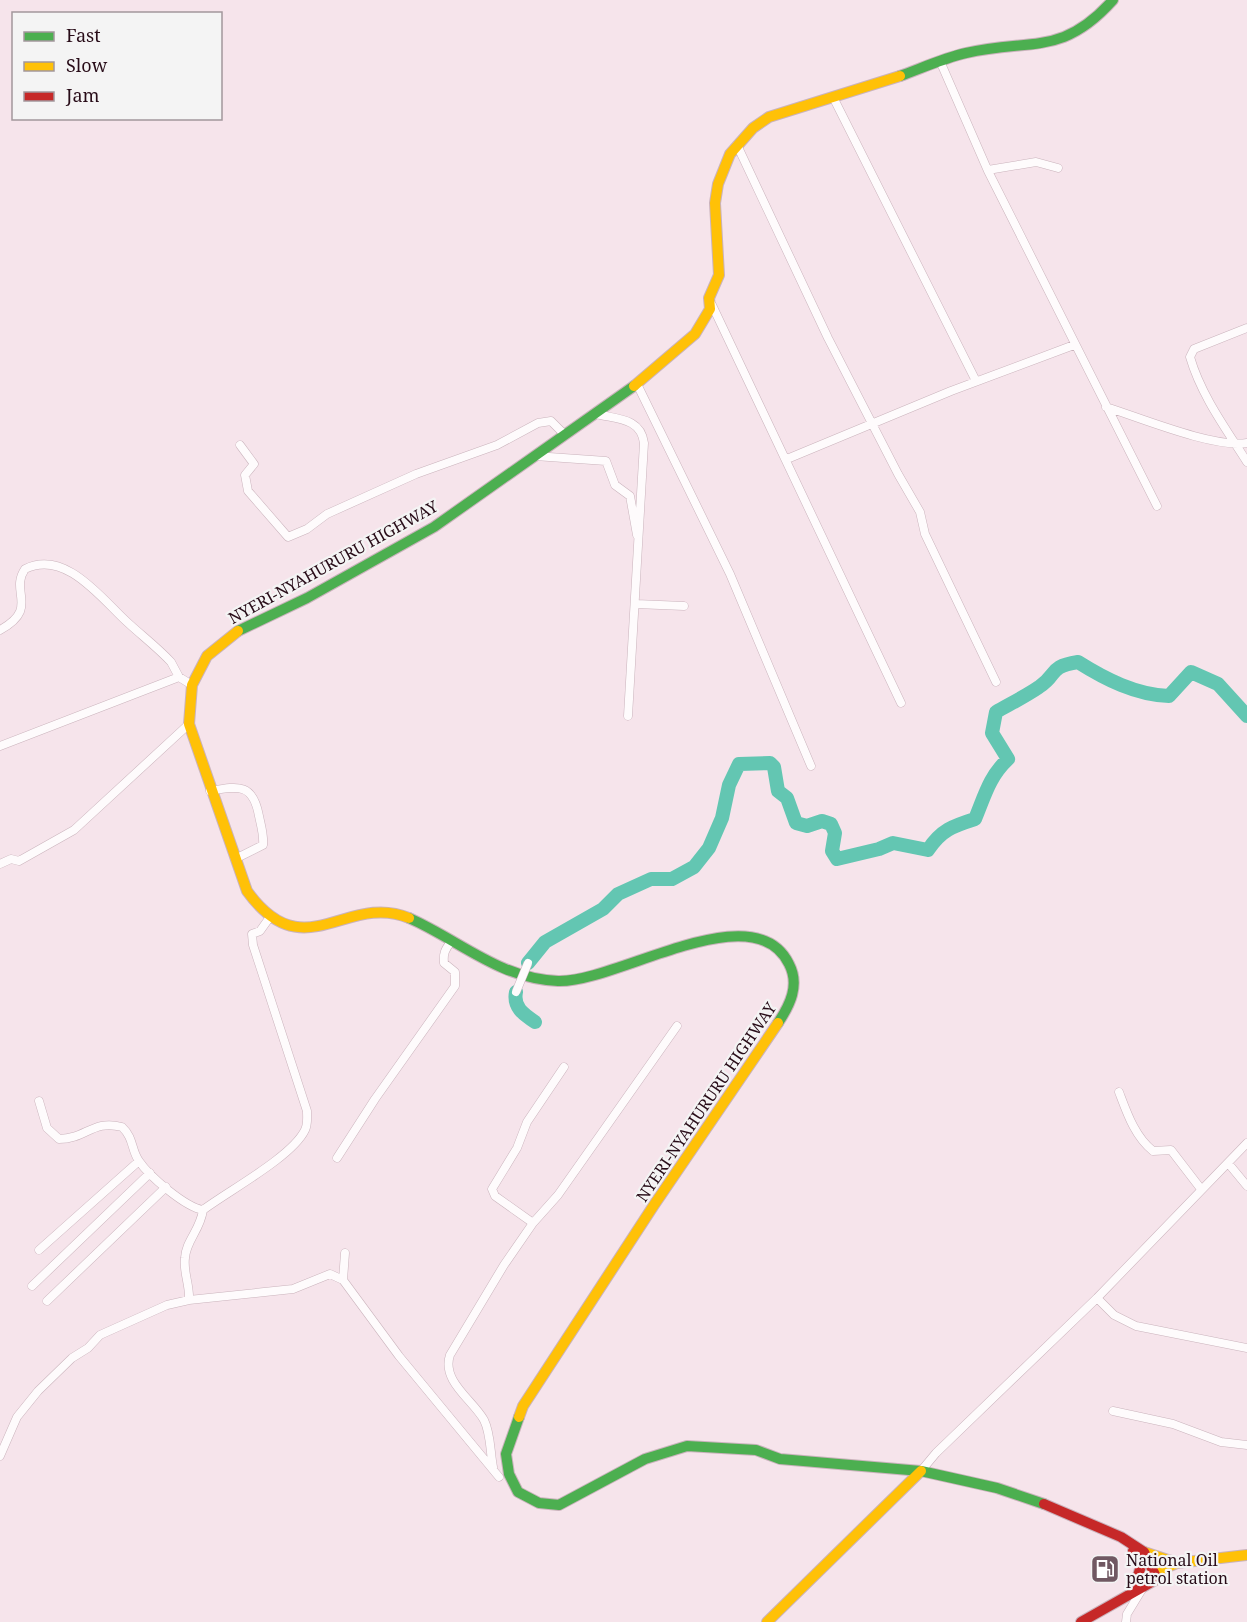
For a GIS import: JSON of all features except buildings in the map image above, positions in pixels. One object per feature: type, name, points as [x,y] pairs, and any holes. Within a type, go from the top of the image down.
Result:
[{"type":"main road","name":"NYERI-NYAHURURU HIGHWAY","points":[[1113,0],[1095,20],[1067,37],[1050,42],[977,51],[939,61],[769,117],[737,144],[717,184],[715,203],[719,275],[709,298],[710,309],[695,334],[637,384],[434,527],[307,597],[244,626],[207,656],[192,685],[189,724],[210,791],[247,891],[258,908],[291,928],[306,928],[368,913],[389,912],[412,920],[498,968],[535,980],[552,982],[574,981],[712,939],[753,936],[780,947],[792,968],[795,981],[793,996],[775,1029],[714,1115],[523,1406],[506,1454],[508,1474],[518,1492],[539,1503],[559,1505],[645,1459],[687,1446],[746,1449],[780,1459],[921,1471],[1006,1491],[1121,1537],[1142,1556],[1177,1563]]},
{"type":"main road","points":[[767,1622],[921,1471]]},
{"type":"main road","points":[[1142,1556],[1141,1571],[1148,1579]]},
{"type":"main road","points":[[1142,1556],[1148,1579]]},
{"type":"main road","points":[[1074,1622],[1089,1609],[1177,1563],[1247,1556]]},
{"type":"main road","points":[[1081,1622],[1148,1579],[1184,1568],[1247,1556]]},
{"type":"street","points":[[939,61],[988,170],[1074,345],[1157,506]]},
{"type":"street","points":[[833,97],[976,381]]},
{"type":"street","points":[[737,144],[794,268],[901,480],[920,512],[925,534],[996,682]]},
{"type":"street","points":[[988,170],[1036,162],[1058,168]]},
{"type":"street","points":[[709,298],[901,703]]},
{"type":"street","points":[[1247,328],[1194,350],[1190,357],[1198,380],[1247,462]]},
{"type":"street","points":[[787,459],[875,425],[976,381],[1074,345]]},
{"type":"street","points":[[637,384],[730,574],[811,766]]},
{"type":"street","points":[[1106,407],[1236,445],[1247,443]]},
{"type":"street","points":[[592,414],[633,423],[642,431],[644,468],[628,717]]},
{"type":"street","points":[[240,445],[254,464],[245,476],[248,491],[288,537],[307,530],[327,514],[416,474],[497,445],[538,423],[551,421],[564,434]]},
{"type":"street","points":[[534,456],[606,461],[615,484],[630,496],[639,549]]},
{"type":"street","points":[[0,630],[14,621],[22,609],[21,577],[25,569],[40,565],[50,566],[77,577],[99,593],[171,662],[178,676],[192,685]]},
{"type":"street","points":[[636,604],[684,606]]},
{"type":"street","points":[[0,746],[178,676]]},
{"type":"street","points":[[0,864],[11,859],[19,861],[74,830],[189,724]]},
{"type":"street","points":[[210,791],[227,788],[246,789],[252,793],[263,845],[235,860]]},
{"type":"street","points":[[189,1300],[190,1285],[185,1258],[186,1249],[200,1227],[203,1210],[282,1154],[302,1135],[307,1126],[307,1111],[253,945],[252,934],[260,932],[270,917]]},
{"type":"street","points":[[337,1158],[375,1099],[455,986],[455,972],[444,963],[445,949],[451,942]]},
{"type":"street","points":[[516,992],[528,963]]},
{"type":"street","points":[[493,1469],[484,1422],[450,1374],[447,1362],[504,1265],[532,1223],[558,1195],[677,1026]]},
{"type":"street","points":[[532,1223],[495,1196],[492,1188],[517,1148],[527,1122],[564,1067]]},
{"type":"street","points":[[1119,1092],[1127,1115],[1148,1147],[1153,1151],[1171,1150],[1201,1189]]},
{"type":"street","points":[[39,1101],[47,1128],[59,1139],[72,1139],[102,1124],[123,1128],[132,1139],[139,1161],[150,1173],[190,1207],[203,1210]]},
{"type":"street","points":[[921,1471],[936,1453],[1096,1298],[1247,1143]]},
{"type":"street","points":[[39,1250],[139,1161]]},
{"type":"street","points":[[1228,1163],[1247,1186]]},
{"type":"street","points":[[32,1286],[150,1173]]},
{"type":"street","points":[[47,1301],[166,1187]]},
{"type":"street","points":[[343,1280],[345,1253]]},
{"type":"street","points":[[0,1456],[17,1417],[72,1358],[88,1348],[100,1335],[143,1313],[189,1300],[293,1289],[325,1275],[343,1280],[399,1356],[499,1478]]},
{"type":"street","points":[[1096,1298],[1114,1316],[1136,1326],[1247,1348]]},
{"type":"street","points":[[1113,1411],[1173,1424],[1221,1442],[1247,1445]]},
{"type":"street","points":[[1126,1622],[1127,1614],[1148,1579]]},
{"type":"waterway","points":[[528,963],[545,942],[603,909],[618,894],[651,879],[672,879],[694,867],[709,848],[722,818],[729,785],[739,764],[770,763],[774,767],[778,791],[787,798],[796,823],[807,826],[822,821],[831,824],[835,833],[832,851],[837,859],[879,849],[893,843],[928,850],[948,830],[975,819],[992,780],[1008,759],[992,733],[996,712],[1039,687],[1062,666],[1078,662],[1121,685],[1145,693],[1169,696],[1191,672],[1218,684],[1247,716]]},
{"type":"waterway","points":[[516,992],[518,1006],[535,1022]]},
{"type":"traffic: fast","points":[[900,76],[966,53],[1061,38],[1095,18],[1113,0]]},
{"type":"traffic: fast","points":[[238,631],[307,598],[434,527],[634,386]]},
{"type":"traffic: fast","points":[[409,918],[499,966],[537,979],[558,981],[583,978],[682,946],[716,938],[746,937],[771,944],[789,964],[794,980],[792,995],[778,1023]]},
{"type":"traffic: fast","points":[[519,1417],[506,1454],[509,1474],[518,1492],[539,1503],[559,1505],[645,1459],[687,1446],[756,1450],[780,1459],[921,1471],[997,1488],[1044,1504]]},
{"type":"traffic: slow","points":[[634,386],[695,334],[710,309],[709,298],[719,275],[715,203],[718,184],[730,154],[753,128],[769,117],[900,76]]},
{"type":"traffic: slow","points":[[238,631],[207,656],[192,685],[189,724],[247,891],[268,914],[288,925],[307,927],[365,914],[386,913],[409,918]]},
{"type":"traffic: slow","points":[[519,1417],[523,1406],[654,1205],[778,1023]]},
{"type":"traffic: slow","points":[[767,1622],[921,1471]]},
{"type":"traffic: slow","points":[[1144,1552],[1177,1563]]},
{"type":"traffic: slow","points":[[1154,1573],[1177,1563],[1247,1555]]},
{"type":"traffic: jam","points":[[1044,1504],[1121,1537],[1144,1552],[1157,1579],[1081,1622]]},
{"type":"traffic: jam","points":[[1133,1551],[1141,1566],[1136,1582]]},
{"type":"place","name":"National Oil petrol station","points":[[1105,1569]]}]
